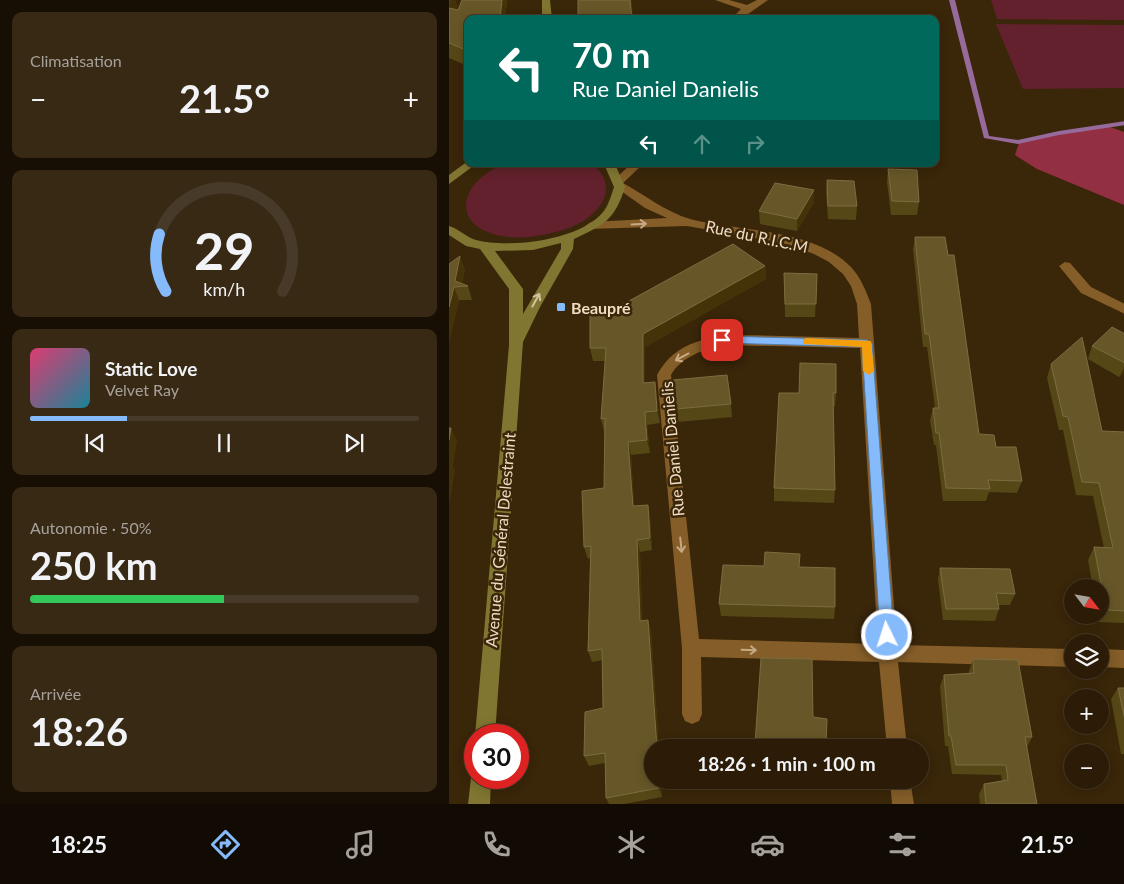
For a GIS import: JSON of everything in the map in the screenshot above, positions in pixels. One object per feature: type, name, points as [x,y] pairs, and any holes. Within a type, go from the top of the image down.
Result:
[{"type":"street","points":[[546,0],[547,15]]},
{"type":"street","points":[[719,0],[748,8]]},
{"type":"street","points":[[740,15],[748,8],[764,0]]},
{"type":"street","points":[[449,180],[466,167]]},
{"type":"street","points":[[611,167],[619,184]]},
{"type":"street","points":[[449,230],[466,241],[485,246],[527,248],[568,238],[591,226],[612,207],[619,184],[634,167]]},
{"type":"street","name":"Rue du R.I.C.M","points":[[619,184],[649,205],[686,222]]},
{"type":"street","name":"Rue du R.I.C.M","points":[[591,226],[686,222],[785,240],[818,250],[848,271],[862,295],[867,343],[888,654],[896,739]]},
{"type":"street","name":"Avenue du Général Delestraint","points":[[516,345],[533,306],[567,248],[568,238]]},
{"type":"street","name":"Avenue du Général Delestraint","points":[[485,246],[516,289],[516,345],[486,724]]},
{"type":"street","points":[[1065,266],[1085,290],[1124,310]]},
{"type":"street","name":"Rue Daniel Danielis","points":[[692,714],[691,648],[664,375],[666,368],[673,362],[711,341],[867,343]]},
{"type":"street","points":[[691,648],[1064,658]]},
{"type":"street","points":[[1109,658],[1124,659]]},
{"type":"street","points":[[479,804],[480,789]]},
{"type":"street","points":[[901,789],[903,804]]},
{"type":"shaded area","points":[[991,0],[1124,0],[1124,20],[997,19]]},
{"type":"shaded area","points":[[996,24],[1124,25],[1124,88],[1023,89]]},
{"type":"shaded area","points":[[1105,125],[1124,132],[1124,205],[1037,169],[1015,155],[1019,143]]},
{"type":"shaded area","points":[[498,167],[595,167],[604,178],[605,196],[599,207],[590,216],[574,226],[544,235],[502,236],[485,231],[474,223],[467,214],[466,203],[470,192],[477,181]]},
{"type":"building","points":[[462,0],[502,0],[500,15],[464,15],[464,49],[449,43],[449,8],[458,10]]},
{"type":"building","points":[[578,0],[630,0],[632,15],[578,15]]},
{"type":"building","points":[[888,169],[917,170],[919,202],[892,201]]},
{"type":"building","points":[[827,180],[854,181],[857,206],[828,206]]},
{"type":"building","points":[[775,183],[814,190],[797,219],[759,211]]},
{"type":"building","points":[[915,237],[945,237],[948,255],[954,255],[979,434],[994,435],[996,447],[1016,447],[1022,481],[988,480],[990,489],[946,488],[939,433],[936,433],[933,408],[939,408],[929,334],[925,334]]},
{"type":"building","points":[[733,244],[765,266],[643,334],[643,383],[655,382],[657,411],[645,412],[647,440],[628,442],[633,506],[648,505],[650,538],[637,540],[640,621],[648,620],[656,739],[644,739],[644,789],[654,789],[606,798],[605,753],[584,756],[585,712],[603,708],[602,649],[588,651],[591,546],[584,547],[582,491],[604,488],[605,418],[601,419],[606,348],[590,348],[590,314],[607,313]]},
{"type":"building","points":[[460,256],[455,281],[468,286],[454,287],[449,307],[449,264]]},
{"type":"building","points":[[784,273],[817,274],[816,304],[785,304]]},
{"type":"building","points":[[1112,327],[1125,334],[1125,363],[1092,346]]},
{"type":"building","points":[[1082,337],[1102,431],[1125,432],[1125,611],[1109,610],[1109,579],[1100,579],[1094,547],[1113,548],[1099,483],[1082,482],[1068,417],[1063,416],[1051,364]]},
{"type":"building","points":[[800,363],[836,364],[836,393],[833,393],[835,490],[774,488],[779,393],[799,393]]},
{"type":"building","points":[[727,375],[731,404],[676,409],[673,380]]},
{"type":"building","points":[[765,552],[800,554],[799,567],[835,568],[835,607],[719,604],[723,565],[764,566]]},
{"type":"building","points":[[940,568],[1010,569],[1015,594],[996,593],[999,609],[946,609]]},
{"type":"building","points":[[761,658],[812,659],[813,717],[827,719],[826,739],[755,739]]},
{"type":"building","points":[[973,659],[1018,660],[1032,737],[1025,737],[1037,804],[986,804],[984,784],[1008,780],[1006,765],[956,765],[951,736],[949,736],[944,675],[974,673]]},
{"type":"building","points":[[1118,688],[1125,688],[1125,720]]},
{"type":"waterway","points":[[952,0],[986,137],[1018,142],[1059,133],[1125,123]]},
{"type":"slow traffic","points":[[807,342],[867,343],[869,371]]},
{"type":"place","name":"Beaupré","points":[[561,307]]},
{"type":"route","points":[[722,340],[867,343],[887,635]]}]
